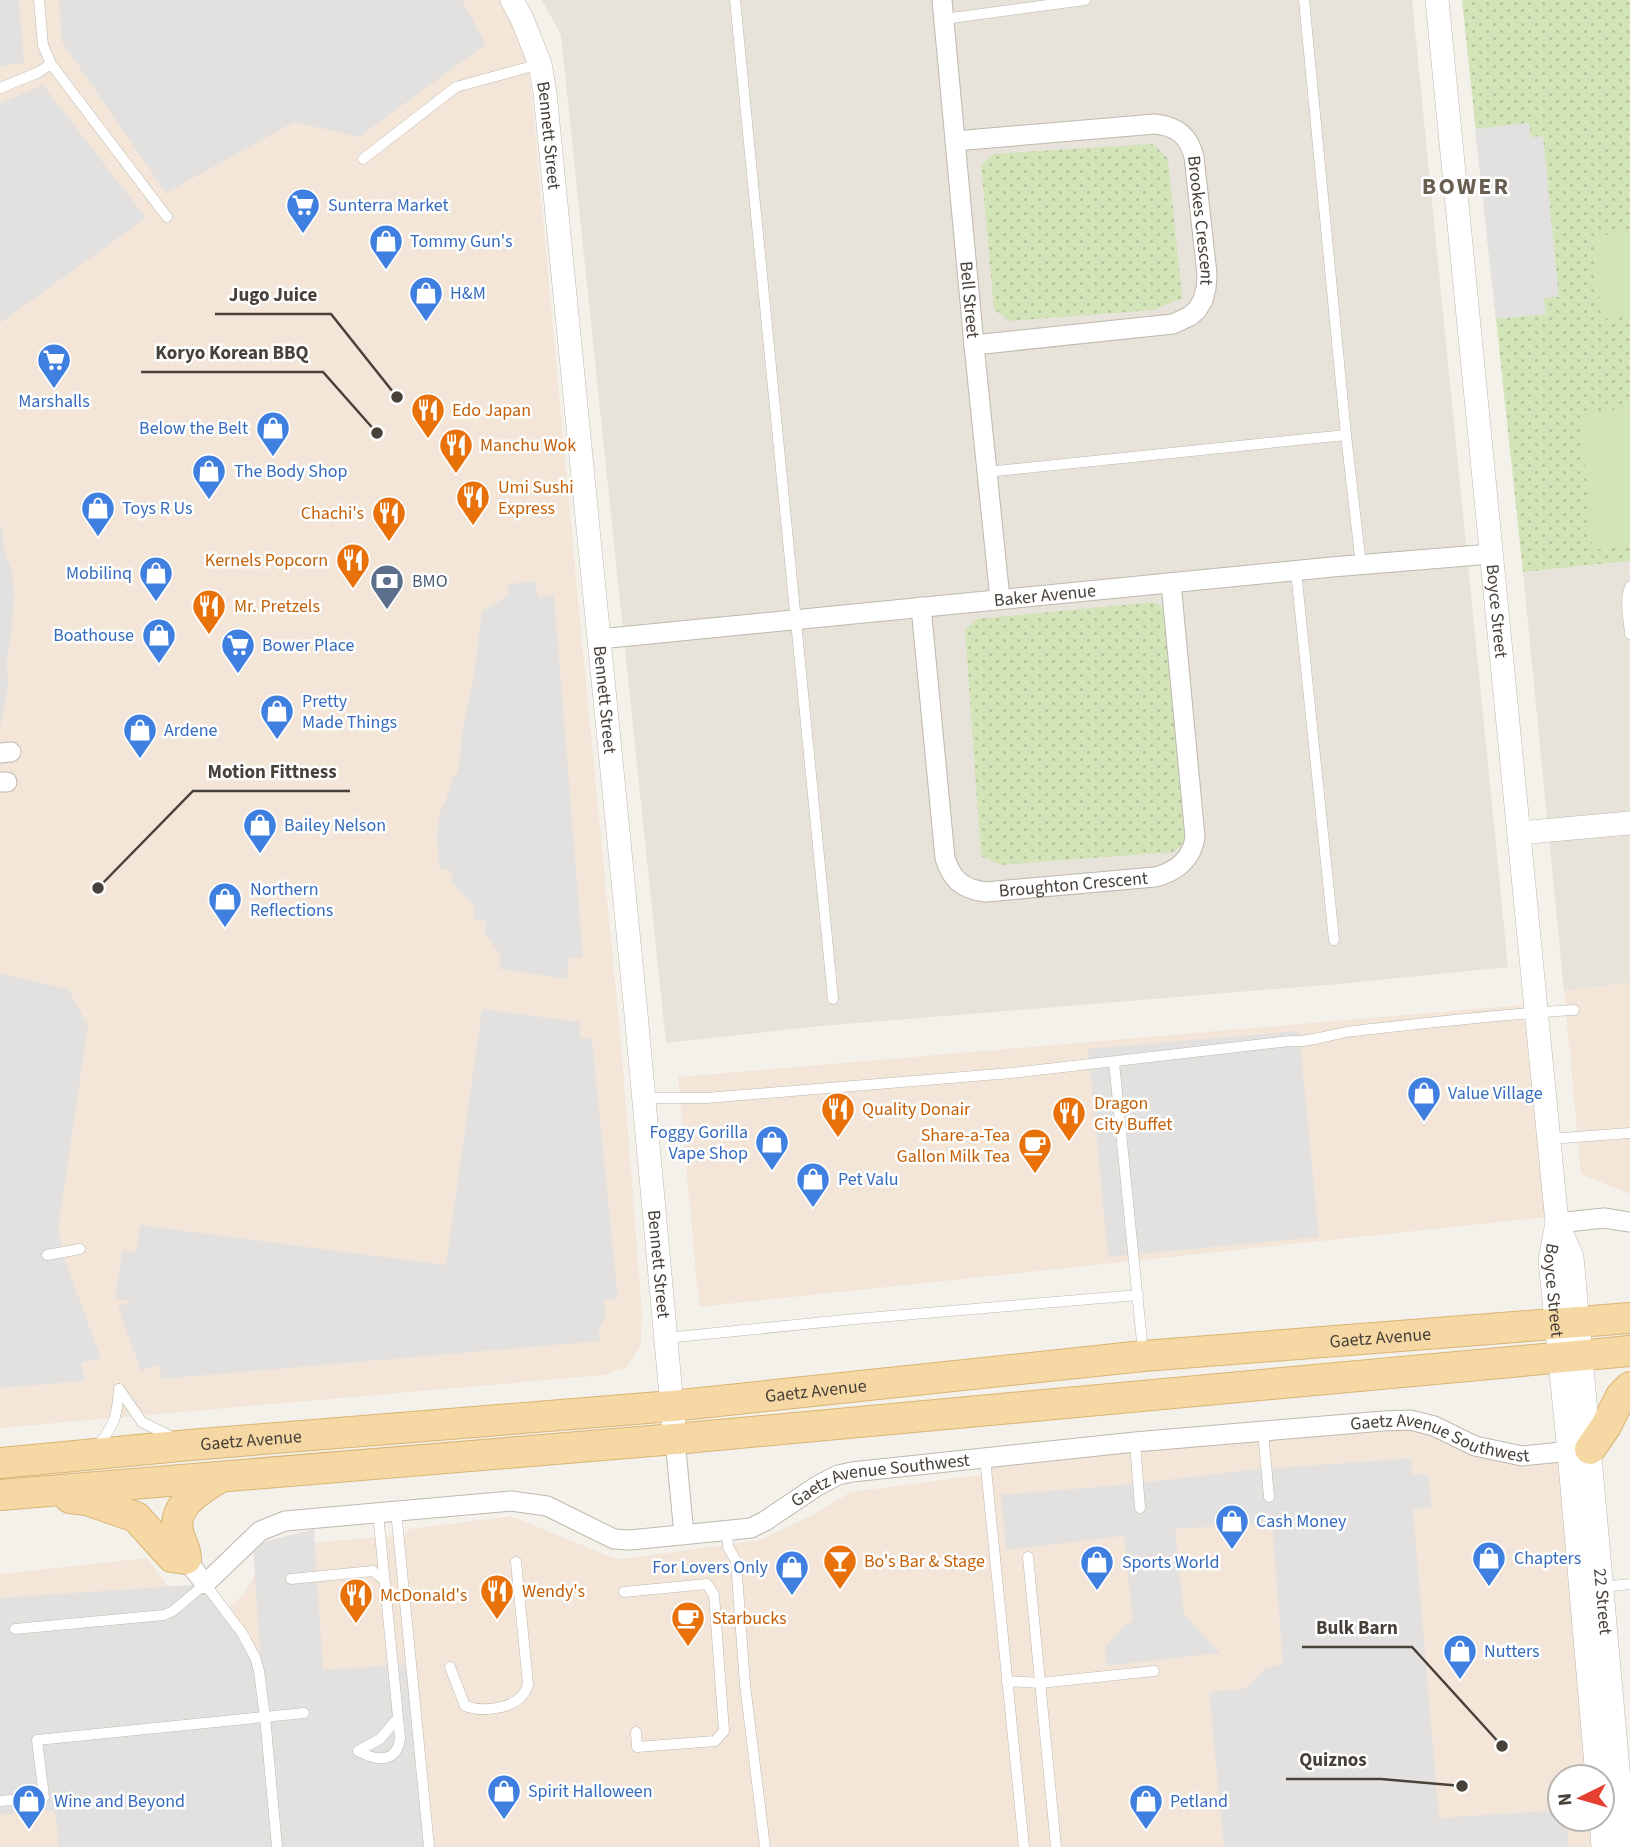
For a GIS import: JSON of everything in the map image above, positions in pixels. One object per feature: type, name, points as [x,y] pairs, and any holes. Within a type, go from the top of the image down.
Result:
[{"type":"main road","name":"Gaetz Avenue","points":[[0,1463],[672,1406],[1143,1356],[1630,1318]]},
{"type":"main road","name":"Gaetz Avenue","points":[[13,1494],[675,1439],[1630,1351]]},
{"type":"main road","points":[[1580,1451],[1606,1426],[1621,1396],[1630,1387]]},
{"type":"main road","points":[[13,1494],[87,1500],[136,1517],[173,1557],[186,1559],[177,1523],[179,1513],[190,1498],[220,1477]]},
{"type":"street","name":"Bennett Street","points":[[512,0],[540,64],[546,106],[675,1439]]},
{"type":"street","name":"Boyce Street","points":[[1437,0],[1557,1223],[1572,1256],[1567,1323],[1570,1356]]},
{"type":"street","name":"Bell Street","points":[[943,9],[1000,599]]},
{"type":"street","name":"Brookes Crescent","points":[[954,141],[1155,124],[1178,131],[1191,144],[1194,157],[1205,261],[1206,288],[1203,300],[1197,310],[1181,321],[1166,325],[974,345]]},
{"type":"street","name":"Baker Avenue","points":[[599,639],[1491,554]]},
{"type":"street","name":"Broughton Crescent","points":[[920,607],[945,858],[953,877],[972,890],[986,892],[1155,877],[1173,871],[1186,860],[1195,836],[1171,583]]},
{"type":"street","points":[[1520,833],[1630,823]]},
{"type":"street","points":[[1557,1223],[1604,1219],[1630,1222]]},
{"type":"street","name":"22 Street","points":[[1570,1356],[1580,1451],[1596,1763]]},
{"type":"street","name":"Gaetz Avenue Southwest","points":[[205,1584],[260,1531],[285,1521],[511,1501],[547,1506],[621,1540],[684,1535],[757,1526],[838,1475],[867,1469],[1135,1442],[1410,1420],[1434,1426],[1475,1446],[1522,1456],[1580,1451]]},
{"type":"street","points":[[675,1439],[684,1535]]},
{"type":"street","name":"22 Street","points":[[1580,1451],[1602,1587],[1625,1847]]},
{"type":"street","points":[[186,1559],[205,1584]]},
{"type":"lane","points":[[39,0],[43,45],[51,64],[167,217]]},
{"type":"lane","points":[[735,0],[833,999]]},
{"type":"lane","points":[[943,9],[1085,0]]},
{"type":"lane","points":[[1304,0],[1361,565]]},
{"type":"lane","points":[[0,88],[37,73],[51,64]]},
{"type":"lane","points":[[363,159],[456,87],[540,64]]},
{"type":"lane","points":[[987,472],[1346,435]]},
{"type":"lane","points":[[1296,571],[1334,940]]},
{"type":"lane","points":[[1630,587],[1627,604],[1630,635]]},
{"type":"lane","points":[[643,1098],[706,1098],[1011,1073],[1299,1042],[1345,1032],[1574,1010]]},
{"type":"lane","points":[[1114,1062],[1143,1356]]},
{"type":"lane","points":[[1548,1139],[1630,1133]]},
{"type":"lane","points":[[47,1255],[80,1249]]},
{"type":"lane","points":[[666,1338],[1138,1294]]},
{"type":"lane","points":[[92,1454],[111,1431],[118,1407],[118,1389],[142,1422],[190,1445]]},
{"type":"lane","points":[[1264,1431],[1269,1497]]},
{"type":"lane","points":[[1135,1442],[1140,1508]]},
{"type":"lane","points":[[985,1458],[1024,1847]]},
{"type":"lane","points":[[387,1512],[384,1580],[398,1718],[400,1738],[399,1748],[394,1754],[372,1759],[358,1751],[380,1739],[398,1718]]},
{"type":"lane","points":[[387,1512],[429,1847]]},
{"type":"lane","points":[[727,1531],[729,1547],[736,1561],[745,1685],[765,1847]]},
{"type":"lane","points":[[1028,1557],[1056,1847]]},
{"type":"lane","points":[[450,1667],[464,1706],[475,1710],[514,1704],[526,1693],[528,1684],[516,1562]]},
{"type":"lane","points":[[290,1579],[373,1571],[384,1580]]},
{"type":"lane","points":[[15,1629],[164,1615],[173,1611],[205,1584],[242,1633],[259,1671],[276,1847]]},
{"type":"lane","points":[[624,1592],[707,1584],[714,1595],[724,1731],[715,1741],[637,1747],[636,1732]]},
{"type":"lane","points":[[1602,1587],[1630,1584]]},
{"type":"lane","points":[[1007,1681],[1040,1683],[1154,1671]]},
{"type":"lane","points":[[0,1801],[44,1797],[37,1740],[303,1713]]},
{"type":"shaded area","points":[[0,0],[503,0],[524,44],[531,87],[621,1042],[642,1312],[641,1346],[626,1368],[604,1375],[0,1428]]},
{"type":"shaded area","points":[[0,0],[19,0],[24,63],[0,68]]},
{"type":"shaded area","points":[[59,0],[462,0],[486,44],[359,137],[294,122],[166,193],[62,42]]},
{"type":"shaded area","points":[[542,0],[1412,0],[1508,967],[1338,984],[821,1026],[666,1043],[561,35]]},
{"type":"shaded area","points":[[43,85],[146,218],[0,323],[0,103]]},
{"type":"shaded area","points":[[1529,123],[1531,137],[1543,136],[1559,297],[1544,298],[1546,314],[1496,319],[1475,129]]},
{"type":"shaded area","points":[[0,524],[5,553],[12,571],[14,593],[7,661],[8,688],[0,728]]},
{"type":"shaded area","points":[[1630,561],[1630,983],[1564,991],[1523,572]]},
{"type":"shaded area","points":[[535,581],[538,597],[554,595],[583,957],[569,958],[567,979],[499,969],[500,955],[484,932],[486,922],[473,919],[475,907],[451,881],[452,871],[439,868],[437,834],[440,812],[452,779],[458,772],[482,611],[508,596],[508,584]]},
{"type":"shaded area","points":[[0,974],[68,989],[88,1025],[58,1230],[65,1260],[101,1358],[81,1363],[85,1381],[0,1388]]},
{"type":"shaded area","points":[[1630,983],[1630,1194],[1581,1174],[1564,991]]},
{"type":"shaded area","points":[[1522,1005],[1548,1217],[699,1307],[678,1077]]},
{"type":"shaded area","points":[[482,1009],[580,1022],[580,1038],[592,1039],[618,1299],[604,1300],[606,1314],[599,1330],[600,1341],[161,1379],[160,1364],[141,1371],[118,1307],[131,1301],[115,1298],[122,1251],[136,1252],[140,1225],[446,1265]]},
{"type":"shaded area","points":[[1299,1031],[1319,1237],[1108,1257],[1088,1049]]},
{"type":"shaded area","points":[[1410,1420],[1475,1446],[1569,1452],[1596,1763],[1546,1763],[1546,1833],[1602,1833],[1603,1847],[0,1847],[0,1574],[147,1558],[201,1632],[244,1594],[271,1547],[405,1534],[409,1529],[511,1516],[616,1559],[630,1558],[760,1540],[812,1515],[851,1492],[987,1474],[985,1458]]},
{"type":"shaded area","points":[[1411,1458],[1412,1475],[1428,1474],[1432,1507],[1413,1510],[1439,1818],[1546,1811],[1546,1833],[1568,1833],[1569,1847],[1224,1847],[1209,1692],[1244,1689],[1267,1667],[1283,1664],[1272,1523],[1175,1529],[1184,1614],[1220,1653],[1106,1666],[1105,1647],[1127,1623],[1133,1622],[1124,1536],[1006,1550],[1001,1495],[1251,1470]]},
{"type":"shaded area","points":[[314,1529],[323,1670],[411,1664],[429,1847],[59,1847],[55,1810],[0,1815],[0,1598],[205,1584],[250,1645],[263,1698],[253,1547]]},
{"type":"green space","points":[[1462,0],[1630,0],[1630,561],[1523,572]]},
{"type":"green space","points":[[1153,144],[1168,159],[1182,298],[1154,310],[1009,321],[994,309],[981,165],[994,154]]},
{"type":"green space","points":[[1630,232],[1630,316],[1601,319],[1594,236]]},
{"type":"green space","points":[[1630,408],[1630,546],[1593,550],[1580,413]]},
{"type":"green space","points":[[1155,602],[1174,614],[1195,833],[1173,852],[1001,865],[981,856],[965,630],[977,619]]},
{"type":"place","name":"Sunterra Market","points":[[303,235]]},
{"type":"place","name":"Tommy Gun's","points":[[386,271]]},
{"type":"place","name":"H&M","points":[[426,323]]},
{"type":"place","name":"Marshalls","points":[[54,390]]},
{"type":"place","name":"Jugo Juice","points":[[397,397]]},
{"type":"place","name":"Koryo Korean BBQ","points":[[377,433]]},
{"type":"place","name":"Edo Japan","points":[[428,440]]},
{"type":"place","name":"Below the Belt","points":[[273,458]]},
{"type":"place","name":"Manchu Wok","points":[[456,475]]},
{"type":"place","name":"The Body Shop","points":[[209,501]]},
{"type":"place","name":"Umi Sushi Express","points":[[473,527]]},
{"type":"place","name":"Toys R Us","points":[[98,538]]},
{"type":"place","name":"Chachi's","points":[[389,543]]},
{"type":"place","name":"Kernels Popcorn","points":[[353,590]]},
{"type":"place","name":"Mobilinq","points":[[156,603]]},
{"type":"place","name":"BMO","points":[[387,611]]},
{"type":"place","name":"Mr. Pretzels","points":[[209,636]]},
{"type":"place","name":"Boathouse","points":[[159,665]]},
{"type":"place","name":"Bower Place","points":[[238,675]]},
{"type":"place","name":"Pretty Made Things","points":[[277,741]]},
{"type":"place","name":"Ardene","points":[[140,760]]},
{"type":"place","name":"Bailey Nelson","points":[[260,855]]},
{"type":"place","name":"Motion Fittness","points":[[98,888]]},
{"type":"place","name":"Northern Reflections","points":[[225,929]]},
{"type":"place","name":"Value Village","points":[[1424,1123]]},
{"type":"place","name":"Quality Donair","points":[[838,1139]]},
{"type":"place","name":"Dragon City Buffet","points":[[1069,1143]]},
{"type":"place","name":"Foggy Gorilla Vape Shop","points":[[772,1172]]},
{"type":"place","name":"Share-a-Tea Gallon Milk Tea","points":[[1035,1175]]},
{"type":"place","name":"Pet Valu","points":[[813,1209]]},
{"type":"place","name":"Cash Money","points":[[1232,1551]]},
{"type":"place","name":"Chapters","points":[[1489,1588]]},
{"type":"place","name":"Bo's Bar & Stage","points":[[840,1591]]},
{"type":"place","name":"Sports World","points":[[1097,1592]]},
{"type":"place","name":"For Lovers Only","points":[[792,1597]]},
{"type":"place","name":"Wendy's","points":[[497,1621]]},
{"type":"place","name":"McDonald's","points":[[356,1625]]},
{"type":"place","name":"Starbucks","points":[[688,1648]]},
{"type":"place","name":"Nutters","points":[[1460,1681]]},
{"type":"place","name":"Bulk Barn","points":[[1502,1746]]},
{"type":"place","name":"Quiznos","points":[[1462,1786]]},
{"type":"place","name":"Spirit Halloween","points":[[504,1821]]},
{"type":"place","name":"Wine and Beyond","points":[[29,1831]]},
{"type":"place","name":"Petland","points":[[1146,1831]]},
{"type":"district","name":"BOWER","points":[[1466,186]]}]
